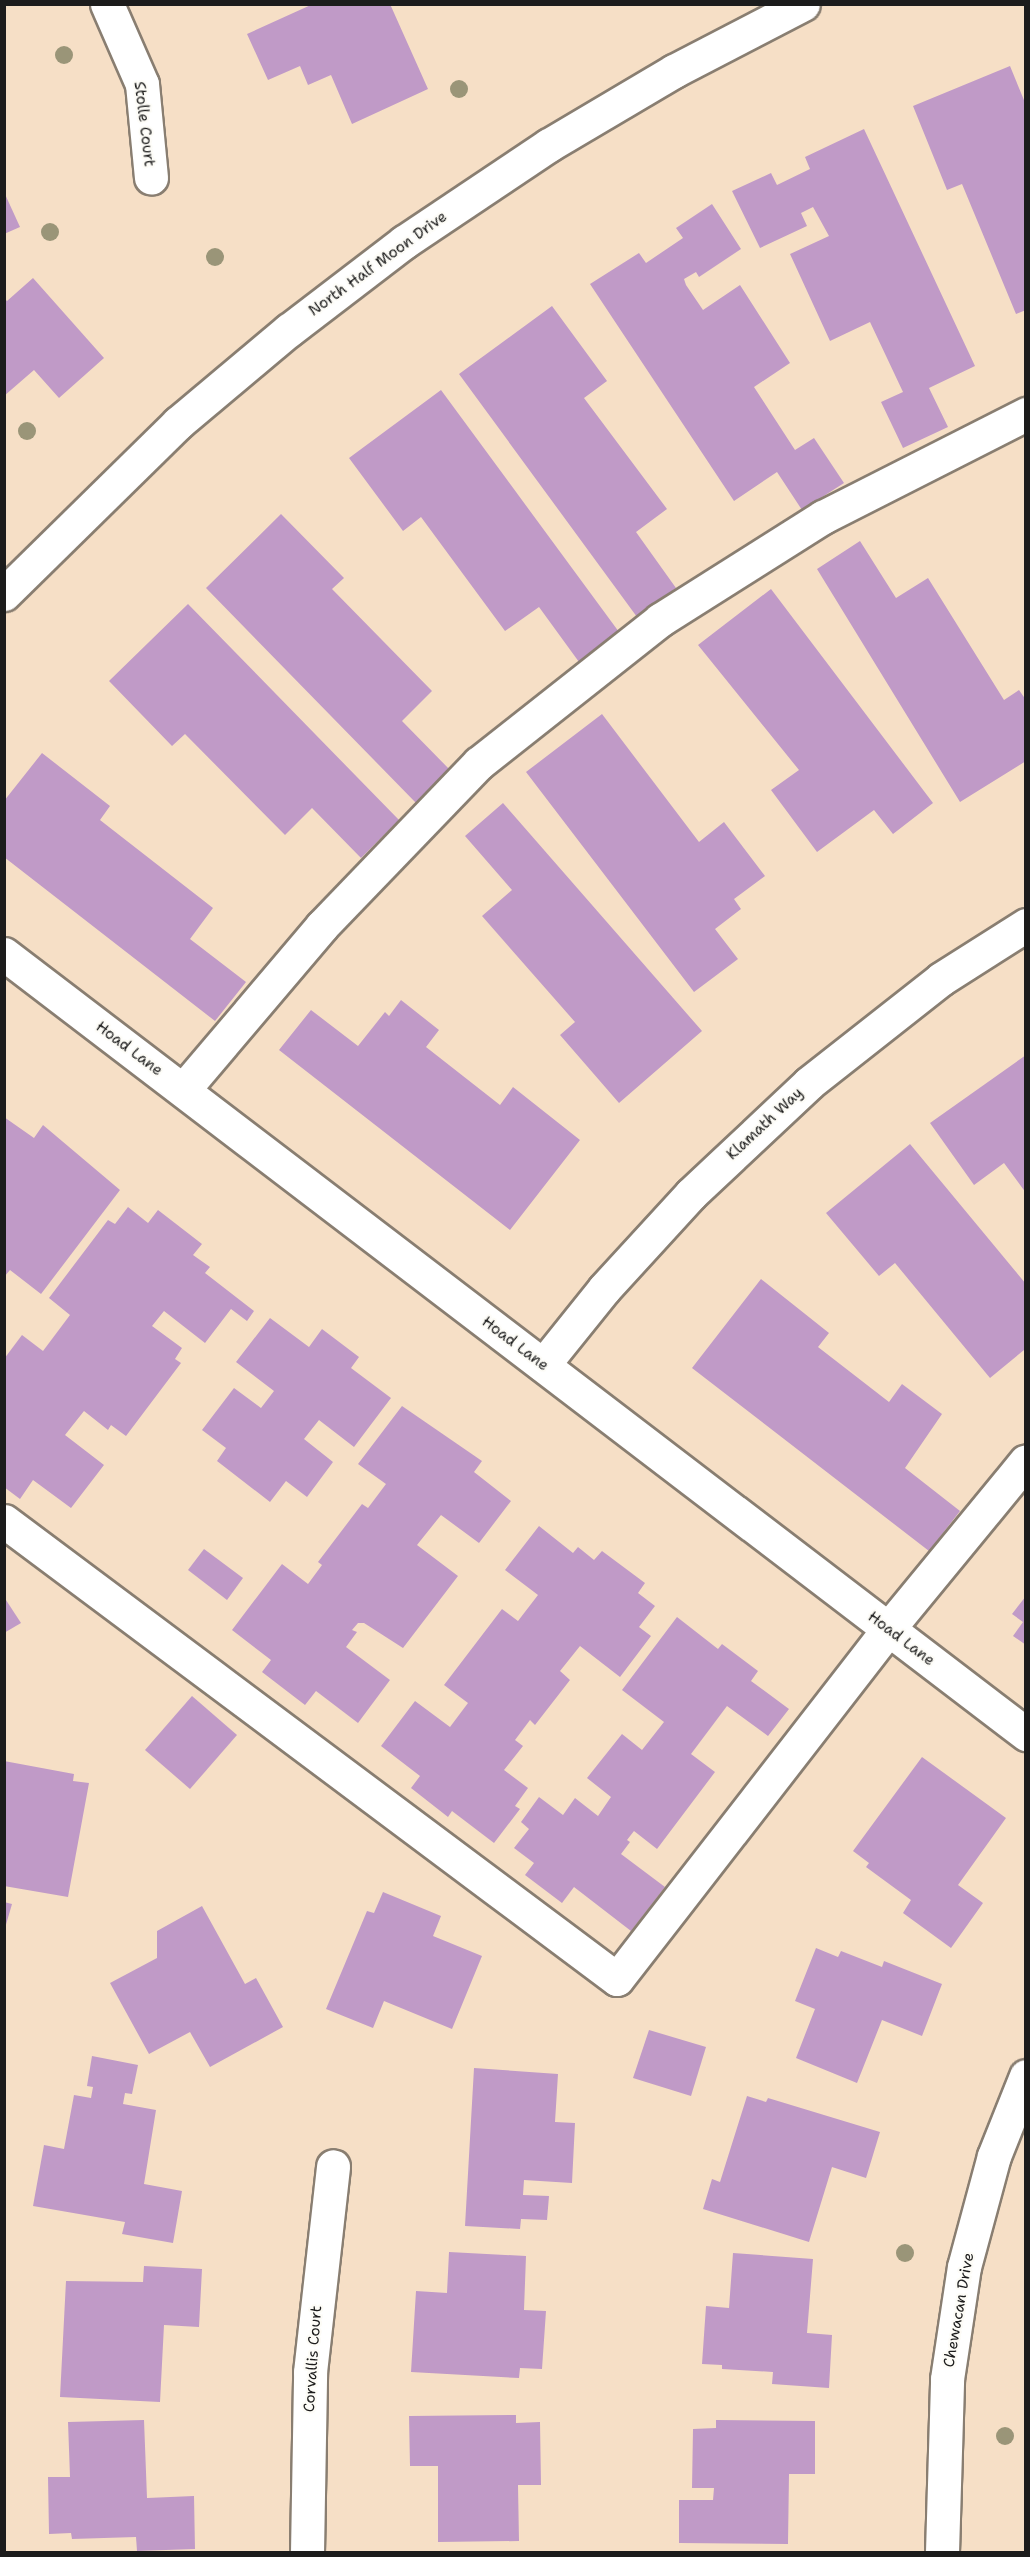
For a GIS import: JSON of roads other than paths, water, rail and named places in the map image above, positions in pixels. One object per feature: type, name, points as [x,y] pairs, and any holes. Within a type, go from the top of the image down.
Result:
[{"type":"street","name":"Stolle Court","points":[[107,4],[142,84],[151,178]]},
{"type":"street","name":"North Half Moon Drive","points":[[4,594],[178,423],[289,330],[404,243],[549,145],[674,71],[803,4]]},
{"type":"street","points":[[183,1090],[322,926],[479,764],[660,620],[823,517],[1026,414]]},
{"type":"street","name":"Klamath Way","points":[[543,1365],[604,1289],[691,1194],[808,1083],[941,979],[1026,925]]},
{"type":"street","name":"Hoad Lane","points":[[4,954],[1026,1734]]},
{"type":"street","points":[[4,1521],[617,1979],[888,1629],[1026,1461]]},
{"type":"street","name":"Chewacan Drive","points":[[942,2553],[947,2379],[964,2267],[994,2156],[1026,2076]]},
{"type":"street","name":"Corvallis Court","points":[[307,2553],[310,2372],[333,2166]]}]
